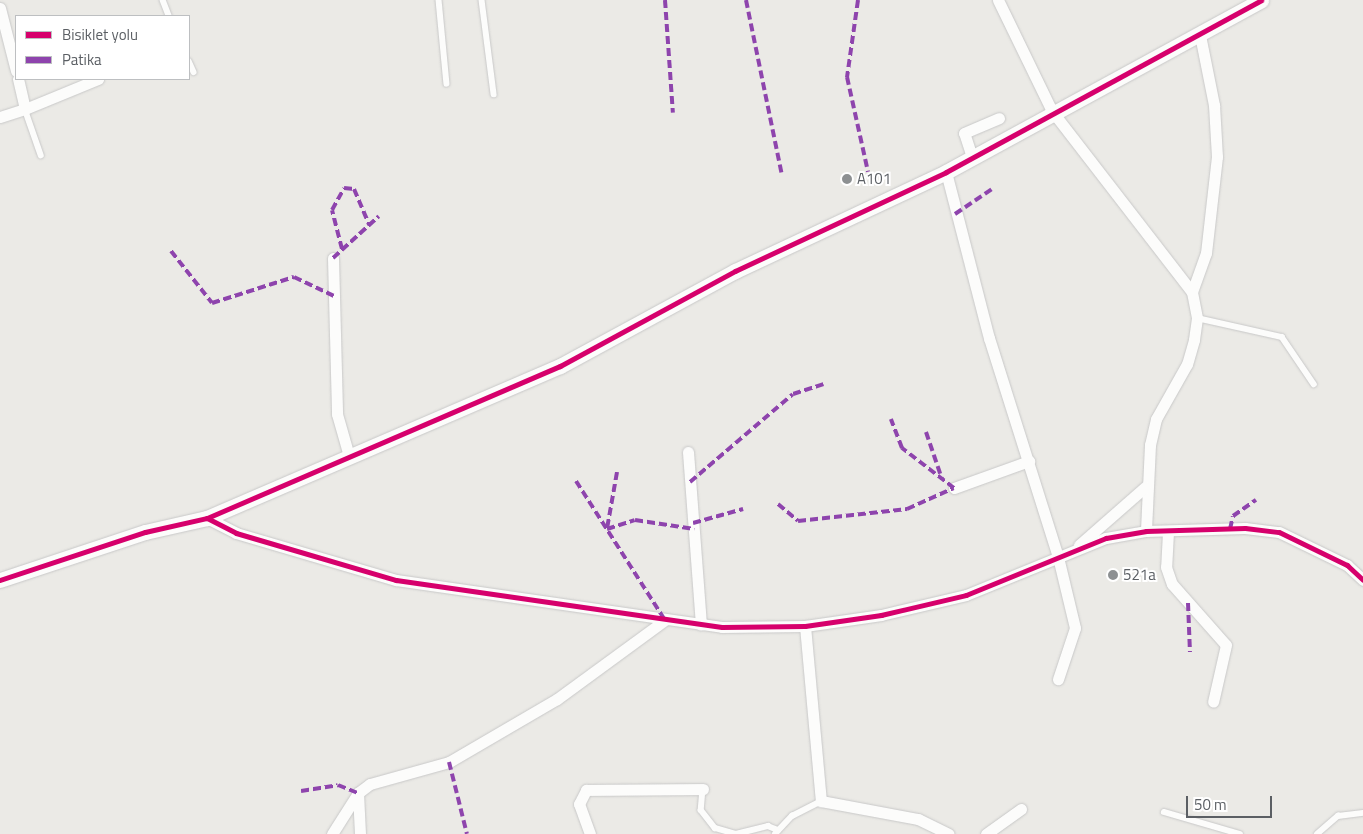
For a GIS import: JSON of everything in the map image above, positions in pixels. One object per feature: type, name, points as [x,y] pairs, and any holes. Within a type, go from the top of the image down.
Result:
[{"type":"street","points":[[998,0],[1052,111],[1192,292],[1197,318],[1187,364],[1156,419],[1145,487],[1146,532]]},
{"type":"street","points":[[0,580],[145,532],[206,518],[560,366],[735,271],[946,172],[1052,111],[1200,35],[1244,5],[1261,0]]},
{"type":"street","points":[[0,8],[15,67]]},
{"type":"street","points":[[1192,292],[1206,253],[1217,157],[1214,105],[1200,35]]},
{"type":"street","points":[[18,80],[24,109]]},
{"type":"street","points":[[0,117],[96,80]]},
{"type":"street","points":[[972,157],[964,133],[999,118]]},
{"type":"street","points":[[946,172],[989,338],[1058,557],[1075,628],[1058,679]]},
{"type":"street","points":[[333,258],[337,414],[349,456]]},
{"type":"street","points":[[688,452],[701,625]]},
{"type":"street","points":[[954,488],[1029,461]]},
{"type":"street","points":[[1072,551],[1145,487]]},
{"type":"street","points":[[206,518],[236,533],[396,580],[701,625],[805,626],[966,595],[1106,538],[1146,532],[1245,528],[1279,532],[1346,566],[1363,580]]},
{"type":"street","points":[[1168,532],[1166,567],[1172,584],[1226,644],[1213,702]]},
{"type":"street","points":[[332,834],[358,793],[370,784],[449,762],[557,699],[665,620]]},
{"type":"street","points":[[805,626],[821,801],[910,816],[949,834]]},
{"type":"street","points":[[590,834],[579,804],[586,790],[703,789]]},
{"type":"street","points":[[358,793],[360,834]]},
{"type":"street","points":[[986,834],[1021,809]]},
{"type":"lane","points":[[163,0],[170,15]]},
{"type":"lane","points":[[439,0],[448,84]]},
{"type":"lane","points":[[482,0],[494,94]]},
{"type":"lane","points":[[190,63],[194,72]]},
{"type":"lane","points":[[24,109],[41,155]]},
{"type":"lane","points":[[1197,318],[1282,337],[1314,384]]},
{"type":"lane","points":[[703,789],[701,810],[715,828],[736,834],[768,826],[776,832],[800,810],[821,801]]},
{"type":"lane","points":[[1164,812],[1240,834]]},
{"type":"lane","points":[[1317,834],[1338,816],[1363,813]]},
{"type":"marked path","points":[[665,0],[673,113]]},
{"type":"marked path","points":[[746,0],[782,175]]},
{"type":"marked path","points":[[858,0],[847,77],[868,172]]},
{"type":"marked path","points":[[955,214],[995,187]]},
{"type":"marked path","points":[[342,249],[332,210],[344,188],[354,189],[369,225]]},
{"type":"marked path","points":[[333,258],[379,216]]},
{"type":"marked path","points":[[171,251],[212,303],[294,277],[334,296]]},
{"type":"marked path","points":[[690,482],[793,394],[823,384]]},
{"type":"marked path","points":[[778,504],[798,521],[907,509],[954,488],[902,448],[891,419]]},
{"type":"marked path","points":[[926,432],[942,479]]},
{"type":"marked path","points":[[617,472],[607,529],[635,520],[694,529]]},
{"type":"marked path","points":[[576,481],[665,620]]},
{"type":"marked path","points":[[1230,529],[1233,516],[1256,500]]},
{"type":"marked path","points":[[693,523],[743,509]]},
{"type":"marked path","points":[[1188,603],[1190,652]]},
{"type":"marked path","points":[[449,762],[467,834]]},
{"type":"marked path","points":[[301,791],[338,785],[358,793]]},
{"type":"cycle path","points":[[0,580],[145,532],[207,518],[560,366],[735,271],[946,172],[1261,0]]},
{"type":"cycle path","points":[[207,518],[236,533],[396,580],[722,627],[805,626],[881,615],[966,595],[1106,538],[1146,531],[1245,528],[1279,532],[1347,565],[1363,580]]},
{"type":"place","name":"A101","points":[[847,179]]},
{"type":"place","name":"521a","points":[[1113,575]]}]
